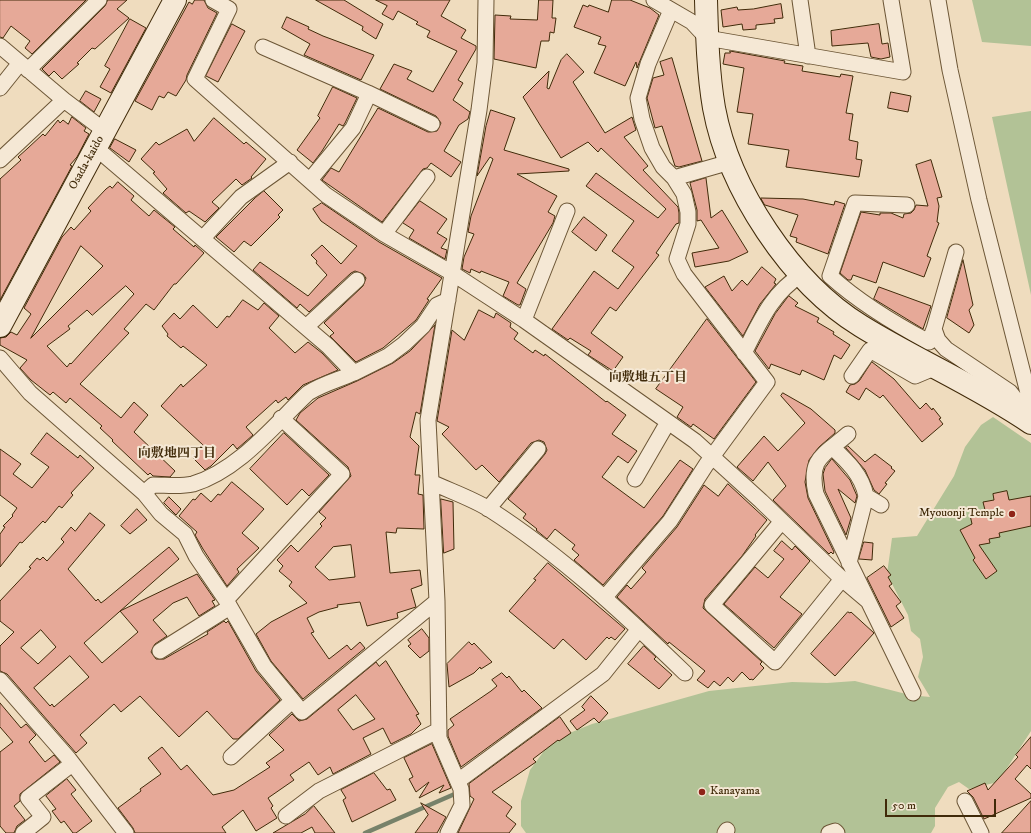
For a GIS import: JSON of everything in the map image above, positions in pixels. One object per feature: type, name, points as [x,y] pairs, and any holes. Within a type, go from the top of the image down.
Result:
[{"type":"street","points":[[0,88],[99,0]]},
{"type":"street","name":"Osada-kaido","points":[[0,326],[175,0]]},
{"type":"street","points":[[212,0],[229,9],[195,79],[326,195],[384,234],[452,273],[524,320],[695,441],[782,521],[842,579],[868,601]]},
{"type":"street","points":[[448,833],[462,805],[461,789],[440,738],[439,730],[438,601],[428,420],[430,398],[448,300],[485,64],[486,0]]},
{"type":"street","points":[[654,0],[692,22],[707,38],[903,72],[891,0]]},
{"type":"street","points":[[706,0],[707,38],[714,108],[730,162],[740,186],[756,215],[783,254],[836,308],[859,325],[934,368],[1028,415]]},
{"type":"street","points":[[800,0],[808,56]]},
{"type":"street","points":[[938,0],[950,70],[1028,415]]},
{"type":"street","points":[[605,597],[670,521],[712,457],[767,382],[684,274],[677,259],[688,224],[688,212],[684,194],[674,178],[663,167],[652,148],[642,119],[638,98],[648,64],[670,10]]},
{"type":"street","points":[[0,46],[64,100],[100,139],[203,238],[328,346],[354,373]]},
{"type":"street","points":[[263,47],[368,93],[432,124]]},
{"type":"street","points":[[310,180],[353,128],[368,93]]},
{"type":"street","points":[[0,160],[64,100]]},
{"type":"street","points":[[203,238],[241,197],[290,162]]},
{"type":"street","points":[[674,178],[730,162]]},
{"type":"street","points":[[384,234],[427,177]]},
{"type":"street","points":[[907,205],[855,203],[830,276],[851,296],[899,327],[929,342],[956,252]]},
{"type":"street","points":[[524,320],[567,211]]},
{"type":"street","points":[[744,353],[764,315],[780,290],[802,274]]},
{"type":"street","points":[[306,327],[357,280]]},
{"type":"street","points":[[144,492],[153,485],[176,486],[192,484],[208,478],[245,454],[281,418],[313,390],[354,373],[388,356],[404,344],[423,326],[437,305],[448,300]]},
{"type":"street","points":[[934,329],[938,340],[946,349],[1010,392],[1028,415]]},
{"type":"street","points":[[852,376],[870,350],[915,376],[934,368]]},
{"type":"street","points":[[0,358],[27,390],[144,492],[161,514],[185,534],[196,556],[228,604],[264,666],[302,712],[438,601]]},
{"type":"street","points":[[160,651],[228,604],[342,474],[281,418]]},
{"type":"street","points":[[635,479],[668,422]]},
{"type":"street","points":[[848,434],[832,448],[823,453],[816,463],[813,473],[813,484],[819,503],[913,694]]},
{"type":"street","points":[[832,448],[852,466],[864,488],[866,496],[849,563]]},
{"type":"street","points":[[488,508],[538,449]]},
{"type":"street","points":[[431,482],[488,508],[543,548],[605,597],[686,673]]},
{"type":"street","points":[[866,496],[881,505]]},
{"type":"street","points":[[782,521],[712,605],[775,662],[842,579]]},
{"type":"street","points":[[458,780],[603,674],[639,629]]},
{"type":"street","points":[[0,680],[72,764],[126,833]]},
{"type":"street","points":[[231,757],[292,701]]},
{"type":"street","points":[[286,816],[319,791],[439,730]]},
{"type":"street","points":[[23,833],[43,817],[28,798],[72,764]]},
{"type":"street","points":[[965,801],[981,833]]},
{"type":"street","points":[[829,833],[835,831],[837,833]]},
{"type":"green space","points":[[972,0],[1031,0],[1031,46],[982,42]]},
{"type":"green space","points":[[1031,111],[1031,295],[992,117]]},
{"type":"green space","points":[[993,417],[1031,443],[1031,731],[998,782],[969,789],[959,782],[948,787],[935,808],[935,826],[931,833],[526,833],[521,826],[521,801],[530,770],[552,740],[592,724],[709,691],[792,682],[827,683],[855,681],[910,695],[930,697],[918,677],[923,657],[920,639],[911,631],[908,615],[887,574],[892,538],[917,536],[954,476],[965,447],[981,425]]},
{"type":"building","points":[[0,0],[86,0],[32,54],[25,48],[30,41],[11,26],[3,38],[0,37]]},
{"type":"building","points":[[108,0],[127,0],[117,9],[129,18],[95,49],[92,48],[77,63],[79,64],[62,79],[54,71],[49,76],[42,69],[105,6]]},
{"type":"building","points":[[195,0],[204,0],[208,8],[217,13],[186,80],[176,96],[168,92],[164,98],[159,96],[152,110],[135,101],[189,2],[192,4]]},
{"type":"building","points":[[316,0],[344,0],[383,24],[376,39],[362,30],[363,27]]},
{"type":"building","points":[[376,0],[450,0],[441,16],[466,30],[461,38],[476,46],[476,49],[458,80],[463,83],[453,100],[470,112],[468,119],[459,125],[444,151],[461,162],[451,177],[431,163],[427,168],[423,169],[382,222],[322,180],[331,168],[339,172],[378,108],[428,132],[437,131],[441,123],[436,116],[380,89],[394,64],[412,71],[407,79],[433,92],[457,51],[427,37],[430,31],[416,24],[418,22],[398,11],[393,20],[382,14],[387,6]]},
{"type":"building","points":[[539,0],[553,0],[552,18],[556,18],[554,33],[550,32],[549,41],[541,41],[536,68],[494,59],[495,15],[511,16],[510,19],[537,20]]},
{"type":"building","points":[[612,0],[630,0],[650,8],[659,15],[637,68],[636,62],[625,86],[594,73],[606,46],[598,44],[601,37],[574,27],[583,5],[588,7],[589,5],[608,12]]},
{"type":"building","points":[[781,4],[783,18],[774,19],[775,23],[756,25],[756,29],[743,30],[742,24],[723,27],[721,10],[737,7],[738,10],[753,9]]},
{"type":"building","points":[[287,17],[309,27],[308,29],[323,36],[374,55],[361,80],[304,55],[310,44],[282,28]]},
{"type":"building","points":[[130,19],[146,28],[111,93],[100,87],[110,69],[105,66]]},
{"type":"building","points":[[232,24],[245,31],[218,82],[206,76]]},
{"type":"building","points":[[879,24],[882,44],[888,43],[890,57],[881,59],[871,57],[868,43],[832,46],[831,31]]},
{"type":"building","points":[[730,51],[785,61],[784,63],[803,66],[802,71],[840,77],[841,74],[853,76],[846,113],[853,114],[849,140],[858,142],[856,159],[862,160],[859,177],[786,167],[789,150],[748,144],[753,114],[737,112],[744,68],[723,64],[725,53],[730,53]]},
{"type":"building","points":[[567,54],[584,72],[573,82],[605,133],[632,117],[636,130],[624,137],[648,166],[643,170],[678,207],[679,213],[679,223],[676,224],[656,253],[659,255],[616,311],[610,307],[591,333],[623,357],[613,371],[588,355],[591,351],[570,338],[568,340],[552,329],[594,271],[618,289],[634,267],[612,251],[634,221],[586,186],[596,173],[658,218],[666,209],[601,148],[598,152],[588,142],[561,158],[523,97],[549,71],[547,88],[549,89],[561,60]]},
{"type":"building","points":[[672,58],[702,161],[679,167],[675,166],[662,126],[655,128],[647,98],[653,78],[664,75],[660,62]]},
{"type":"building","points":[[333,87],[357,98],[343,126],[339,124],[313,163],[297,150],[320,118],[318,116]]},
{"type":"building","points":[[86,91],[101,99],[94,112],[80,101]]},
{"type":"building","points":[[891,92],[911,96],[908,112],[888,108]]},
{"type":"building","points":[[491,110],[515,118],[504,150],[569,169],[569,171],[517,174],[557,196],[548,212],[555,216],[553,223],[517,283],[526,289],[520,305],[503,296],[509,282],[481,271],[480,273],[471,269],[470,273],[462,269],[464,257],[474,234],[468,232],[471,216],[493,159],[490,157],[477,176],[486,126]]},
{"type":"building","points":[[72,117],[86,128],[84,131],[89,134],[77,157],[70,165],[72,166],[0,300],[0,179],[21,160],[18,157],[43,134],[45,136],[58,120],[60,123],[63,120],[68,124]]},
{"type":"building","points":[[214,118],[244,144],[246,142],[266,159],[251,177],[252,178],[242,185],[236,179],[212,202],[219,208],[205,222],[189,211],[186,213],[163,193],[167,189],[153,173],[155,172],[141,159],[156,142],[159,145],[187,129],[194,141]]},
{"type":"building","points":[[115,139],[136,150],[129,162],[110,148]]},
{"type":"building","points":[[931,160],[942,197],[937,198],[939,206],[937,222],[939,223],[927,256],[931,258],[924,277],[883,262],[876,283],[853,275],[851,280],[848,280],[840,273],[861,212],[880,215],[880,213],[891,213],[903,218],[904,214],[911,213],[914,210],[916,205],[928,206],[916,165]]},
{"type":"building","points":[[706,178],[711,218],[722,210],[748,252],[729,261],[695,267],[692,253],[719,248],[701,220],[697,221],[697,210],[690,183]]},
{"type":"building","points":[[118,182],[134,196],[131,200],[149,216],[154,210],[175,227],[173,229],[194,247],[195,245],[204,253],[176,284],[174,284],[154,310],[146,304],[124,329],[129,333],[80,384],[121,418],[134,402],[148,415],[134,432],[175,471],[170,477],[153,476],[150,473],[148,475],[112,441],[113,440],[100,428],[102,426],[70,398],[66,403],[53,392],[50,395],[31,380],[20,368],[27,360],[0,345],[0,338],[6,337],[11,332],[17,335],[31,314],[24,308],[62,237],[71,227],[74,230],[91,211],[88,208],[106,189],[110,186],[112,188]],"holes":[[[81,246],[103,266],[31,338]],[[126,286],[134,294],[67,367],[47,346],[70,329],[68,326],[87,310],[92,315]]]},
{"type":"building","points":[[264,191],[283,210],[278,215],[280,217],[251,246],[244,241],[234,252],[216,237]]},
{"type":"building","points":[[761,198],[803,199],[834,205],[835,201],[845,204],[828,254],[796,242],[797,238],[790,236],[798,215],[765,205]]},
{"type":"building","points":[[420,201],[447,219],[437,233],[447,239],[441,248],[447,250],[445,259],[409,238],[414,230],[403,223]]},
{"type":"building","points":[[322,203],[379,242],[442,278],[427,299],[429,300],[416,320],[383,348],[356,362],[330,336],[334,333],[324,323],[363,286],[366,278],[363,274],[355,271],[351,273],[309,312],[300,304],[297,308],[253,270],[260,262],[308,296],[327,275],[311,255],[322,245],[341,264],[357,246],[321,221],[313,209]]},
{"type":"building","points":[[584,217],[607,235],[596,251],[572,232]]},
{"type":"building","points":[[963,260],[973,305],[969,310],[974,325],[969,333],[947,318]]},
{"type":"building","points":[[762,267],[776,279],[774,283],[776,284],[760,304],[743,336],[705,287],[724,276],[732,291],[742,280],[747,285]]},
{"type":"building","points":[[879,287],[931,306],[923,329],[874,299]]},
{"type":"building","points":[[789,296],[798,303],[795,306],[819,318],[817,322],[834,332],[833,334],[850,345],[841,359],[834,355],[824,380],[802,370],[800,375],[771,364],[769,369],[755,351],[775,314]]},
{"type":"building","points":[[243,300],[258,310],[264,303],[279,316],[269,328],[295,353],[308,342],[322,353],[338,370],[303,385],[288,400],[286,397],[278,403],[276,400],[246,427],[253,435],[237,449],[233,444],[205,470],[192,457],[203,445],[161,406],[181,384],[183,387],[207,365],[183,346],[181,348],[167,336],[168,334],[162,326],[174,313],[180,319],[193,305],[217,328],[227,316],[229,317]]},
{"type":"building","points":[[479,310],[494,318],[496,313],[511,323],[510,327],[518,333],[514,339],[533,353],[535,350],[544,356],[545,354],[606,402],[607,401],[626,415],[612,434],[637,451],[628,463],[618,456],[602,477],[644,508],[680,460],[693,469],[663,516],[603,585],[574,560],[579,555],[572,549],[575,545],[555,529],[547,539],[523,518],[526,514],[508,499],[545,454],[547,450],[544,442],[539,440],[531,443],[499,482],[482,465],[476,470],[442,434],[449,427],[437,421],[452,330],[464,340]]},
{"type":"building","points":[[707,319],[756,382],[714,439],[693,424],[691,427],[677,417],[683,407],[656,389]]},
{"type":"building","points":[[435,325],[420,414],[416,412],[410,437],[419,446],[415,475],[420,475],[418,494],[423,495],[424,529],[397,528],[396,533],[386,532],[390,573],[420,570],[422,585],[411,589],[416,607],[397,613],[398,618],[367,626],[360,602],[337,605],[338,607],[319,612],[307,618],[314,632],[311,633],[329,659],[347,645],[351,650],[360,642],[365,648],[303,699],[271,661],[256,634],[271,622],[307,603],[289,586],[292,582],[279,571],[283,566],[277,560],[291,545],[298,552],[322,526],[320,524],[326,518],[319,512],[351,476],[348,467],[296,420],[300,413],[318,398],[393,363],[410,351]],"holes":[[[351,545],[355,577],[329,580],[315,567],[333,547]]]},
{"type":"building","points":[[872,362],[894,379],[920,409],[926,403],[932,410],[933,408],[941,418],[939,419],[943,424],[922,442],[883,395],[880,398],[866,388],[859,400],[846,392],[850,385],[859,381]]},
{"type":"building","points":[[783,393],[811,409],[835,430],[835,433],[819,447],[809,460],[805,482],[808,498],[834,552],[833,554],[831,552],[829,554],[773,500],[786,486],[768,462],[753,481],[737,467],[764,436],[778,451],[805,423],[781,396]]},
{"type":"building","points":[[47,433],[78,458],[80,455],[94,468],[71,493],[73,495],[62,508],[59,506],[45,523],[43,521],[22,543],[20,542],[0,567],[0,534],[5,527],[3,526],[13,516],[12,515],[17,508],[0,495],[0,449],[21,464],[13,474],[32,488],[49,467],[31,454]]},
{"type":"building","points":[[284,433],[329,475],[309,496],[302,489],[287,505],[250,469]]},
{"type":"building","points":[[848,446],[865,462],[875,454],[895,471],[885,483],[887,484],[879,494],[874,490],[865,470],[846,448]]},
{"type":"building","points":[[832,459],[850,480],[857,496],[855,503],[838,489],[851,518],[846,535],[825,491],[823,474],[825,468]]},
{"type":"building","points":[[232,482],[264,509],[242,533],[259,548],[237,569],[239,572],[227,586],[195,535],[197,532],[179,516],[193,499],[195,500],[201,493],[211,502]]},
{"type":"building","points":[[728,484],[767,520],[755,535],[756,536],[742,556],[705,599],[703,608],[762,662],[760,664],[764,668],[753,680],[750,680],[742,672],[733,682],[728,677],[720,686],[714,681],[708,688],[697,680],[705,671],[669,642],[668,644],[617,597],[627,585],[631,589],[646,572],[642,568],[677,527],[704,485],[718,496]]},
{"type":"building","points":[[1007,491],[1009,500],[1031,496],[1031,526],[999,533],[1000,537],[989,539],[990,543],[979,545],[997,571],[986,579],[973,560],[975,558],[960,530],[972,524],[970,515],[985,510],[983,502],[994,500],[993,494]]},
{"type":"building","points":[[169,497],[181,509],[176,515],[164,503]]},
{"type":"building","points":[[441,499],[453,502],[454,549],[444,553]]},
{"type":"building","points":[[137,509],[147,520],[130,534],[121,526]]},
{"type":"building","points":[[90,513],[105,525],[68,569],[96,601],[98,599],[101,603],[169,547],[179,559],[120,611],[197,574],[215,600],[212,601],[215,606],[199,616],[187,597],[173,603],[153,620],[167,636],[155,644],[151,652],[156,659],[164,659],[208,634],[207,632],[224,621],[226,623],[228,621],[256,671],[280,700],[238,739],[233,739],[207,711],[179,737],[140,696],[121,712],[114,704],[80,735],[87,743],[76,753],[7,674],[0,671],[0,646],[14,632],[0,621],[0,601],[31,568],[29,567],[37,558],[40,560],[43,557],[47,561],[64,542],[61,539],[71,527],[75,531]],"holes":[[[120,611],[138,632],[102,663],[84,643]],[[41,630],[56,647],[38,664],[21,648]],[[70,656],[89,677],[54,707],[52,704],[50,706],[34,688]]]},
{"type":"building","points":[[782,541],[792,550],[795,546],[810,561],[780,597],[802,614],[774,648],[724,604],[755,567],[768,578],[784,559],[774,551]]},
{"type":"building","points":[[864,542],[873,543],[872,560],[859,559]]},
{"type":"building","points":[[548,563],[625,629],[615,640],[611,637],[609,639],[607,637],[586,660],[563,639],[554,649],[509,611],[536,580],[534,579]]},
{"type":"building","points":[[884,566],[891,575],[888,577],[892,584],[889,586],[901,602],[896,606],[904,618],[891,627],[867,578]]},
{"type":"building","points":[[848,612],[851,612],[874,633],[835,676],[811,654]]},
{"type":"building","points":[[422,629],[429,638],[429,651],[420,658],[408,646],[411,644],[408,640]]},
{"type":"building","points":[[469,642],[472,645],[474,643],[492,662],[481,669],[480,667],[474,673],[449,687],[447,664]]},
{"type":"building","points":[[644,646],[656,657],[654,659],[672,675],[659,689],[628,664]]},
{"type":"building","points":[[386,661],[419,714],[416,715],[421,724],[411,734],[391,744],[383,728],[363,738],[371,754],[333,774],[330,767],[318,775],[309,762],[290,775],[294,780],[268,798],[273,806],[271,808],[277,818],[256,831],[243,810],[222,827],[226,833],[135,833],[118,808],[141,791],[140,789],[161,774],[148,758],[162,747],[181,770],[187,765],[213,795],[234,790],[270,767],[266,763],[284,750],[269,735],[292,714],[299,721],[307,719],[376,662],[379,666]],"holes":[[[356,695],[375,719],[353,730],[338,710]]]},
{"type":"building","points":[[502,673],[507,678],[509,676],[522,692],[524,690],[542,708],[461,767],[448,736],[448,730],[454,725],[450,719],[497,686],[492,680]]},
{"type":"building","points":[[591,696],[608,713],[599,723],[594,718],[577,730],[570,721],[585,710],[582,707]]},
{"type":"building","points":[[0,703],[21,728],[26,724],[36,735],[29,742],[45,762],[54,755],[60,762],[20,794],[20,801],[14,806],[25,820],[17,826],[14,833],[6,833],[0,826],[0,752],[13,742],[0,727]]},
{"type":"building","points":[[560,717],[571,733],[559,741],[558,740],[533,759],[536,762],[492,792],[512,807],[506,816],[516,824],[509,833],[458,833],[474,799],[470,796],[469,784]]},
{"type":"building","points":[[1031,737],[1031,769],[1027,765],[1015,779],[1031,794],[1031,798],[984,819],[973,797],[967,791],[985,783],[988,790],[1018,757],[1016,755]]},
{"type":"building","points":[[432,744],[451,788],[439,793],[444,785],[419,798],[429,782],[416,792],[409,779],[413,777],[404,758]]},
{"type":"building","points":[[374,773],[387,790],[390,789],[396,800],[352,822],[343,800],[346,798],[341,790]]},
{"type":"building","points":[[67,779],[76,790],[71,794],[92,821],[76,833],[73,833],[64,821],[61,823],[52,811],[56,809],[46,796]]},
{"type":"building","points":[[1031,801],[1031,833],[1002,833]]},
{"type":"building","points":[[421,803],[446,817],[437,833],[415,833],[428,815]]},
{"type":"building","points":[[314,806],[335,833],[315,833],[312,827],[301,833],[273,833],[305,814]]},
{"type":"waterway","points":[[365,833],[457,793]]},
{"type":"place","name":"Myouonji Temple","points":[[1012,514]]},
{"type":"place","name":"Kanayama","points":[[702,792]]},
{"type":"district","name":"向敷地五丁目","points":[[648,378]]},
{"type":"district","name":"向敷地四丁目","points":[[177,454]]}]
